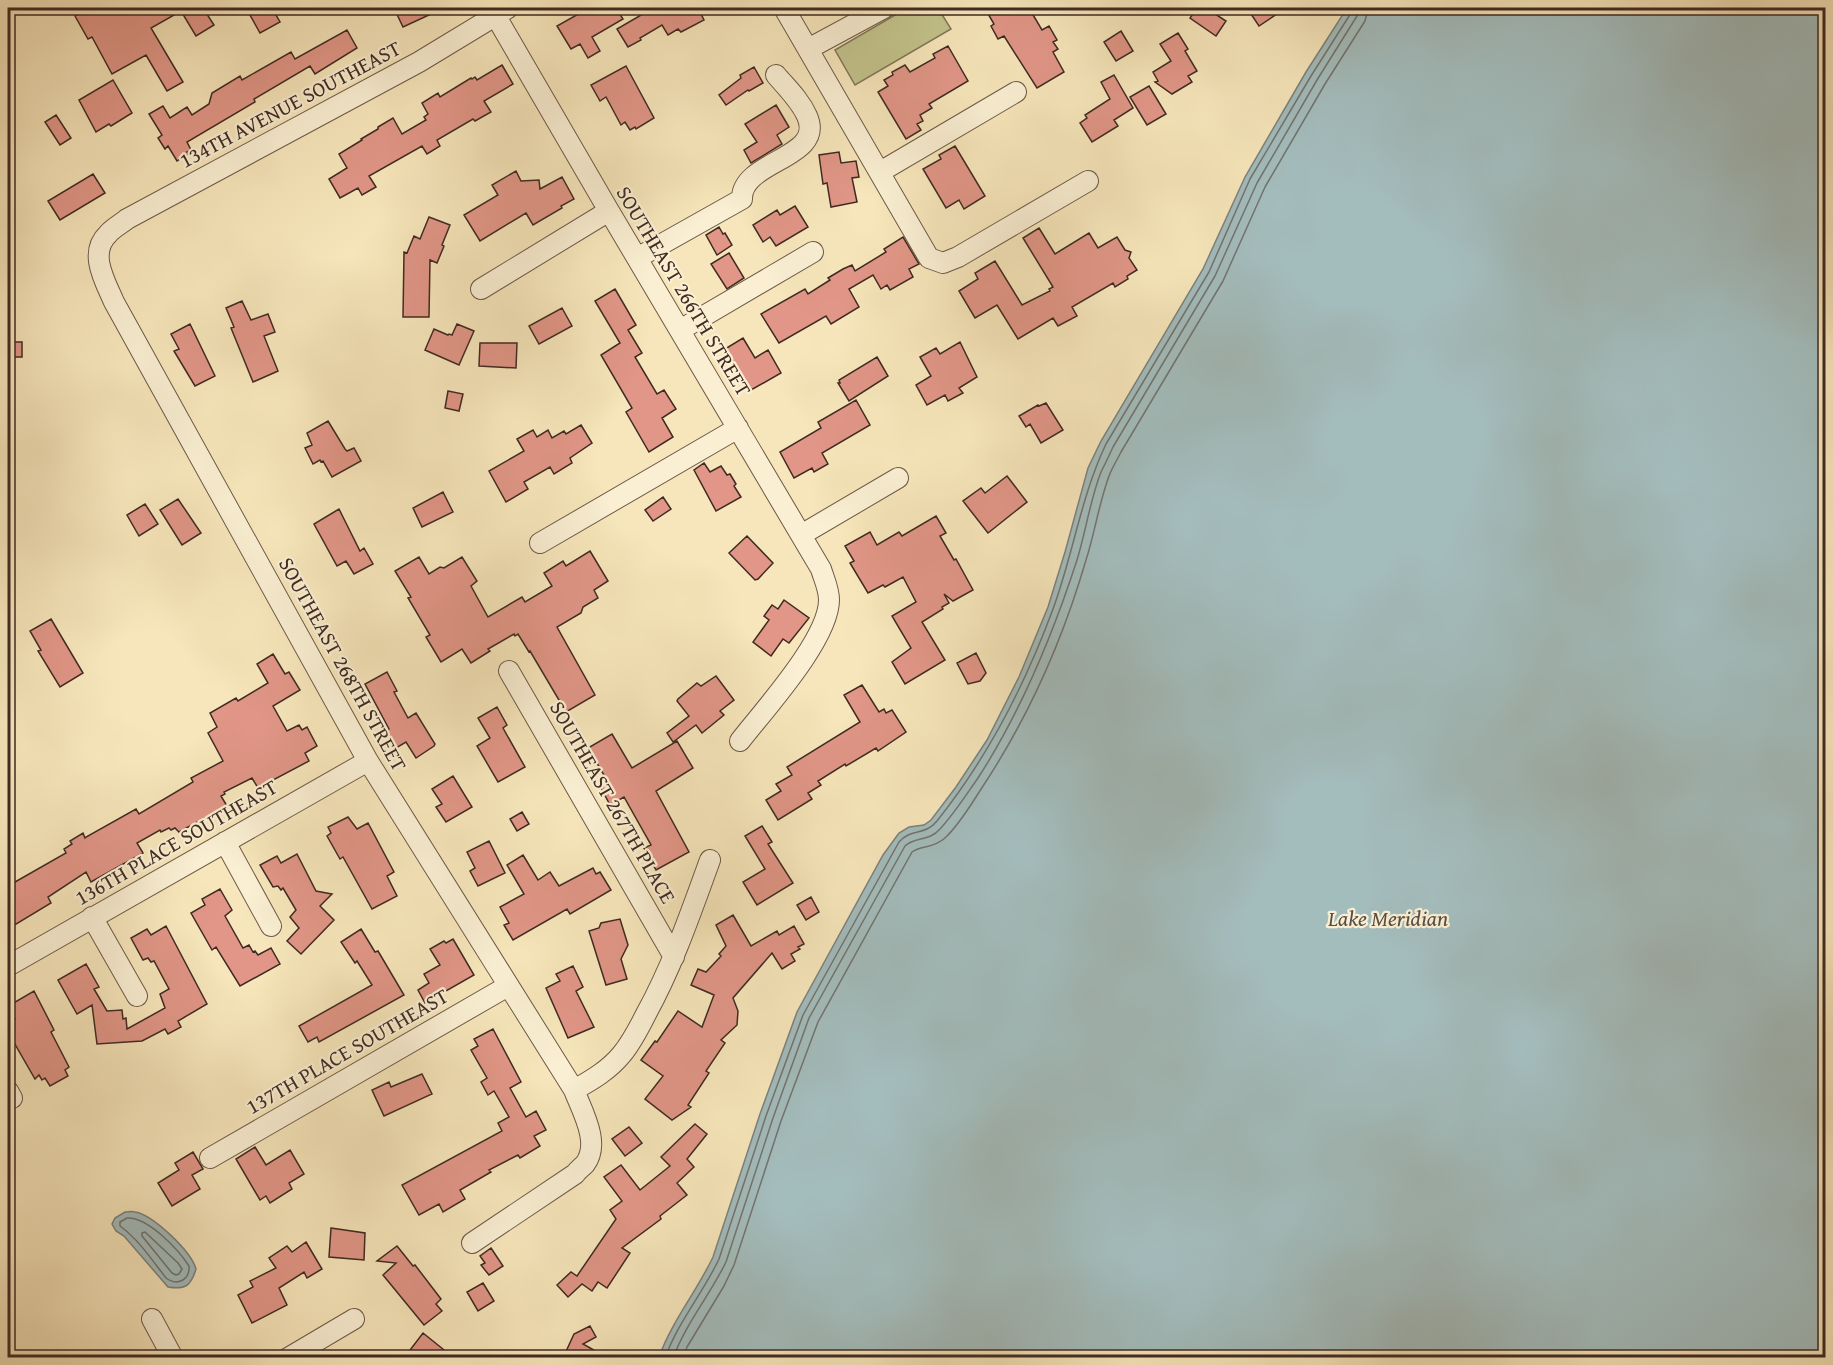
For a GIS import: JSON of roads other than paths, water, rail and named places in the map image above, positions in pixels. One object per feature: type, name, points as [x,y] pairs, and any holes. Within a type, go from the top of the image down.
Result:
[{"type":"street","points":[[784,8],[929,258],[943,263],[958,257],[1088,181]]},
{"type":"street","points":[[808,50],[884,8]]},
{"type":"street","name":"SOUTHEAST 266TH STREET","points":[[498,10],[609,211],[821,569],[827,586],[829,601],[825,621],[817,637],[800,664],[740,741]]},
{"type":"street","name":"134TH AVENUE SOUTHEAST","points":[[99,247],[107,234],[127,219],[419,62],[498,10]]},
{"type":"street","points":[[637,258],[742,199],[741,191],[749,179],[805,142],[808,118],[797,99],[776,75]]},
{"type":"street","points":[[880,172],[1016,92]]},
{"type":"street","points":[[481,289],[609,211]]},
{"type":"street","name":"SOUTHEAST 268TH STREET","points":[[99,247],[100,268],[114,302],[369,761],[574,1090],[590,1133],[592,1149],[586,1162],[575,1174],[472,1243]]},
{"type":"street","points":[[680,330],[813,252]]},
{"type":"street","points":[[540,543],[738,428]]},
{"type":"street","points":[[801,535],[898,478]]},
{"type":"street","name":"SOUTHEAST 267TH PLACE","points":[[509,671],[674,957]]},
{"type":"street","name":"136TH PLACE SOUTHEAST","points":[[8,966],[369,761]]},
{"type":"street","points":[[225,842],[272,926]]},
{"type":"street","points":[[574,1090],[601,1074],[622,1055],[636,1034],[662,987],[710,860]]},
{"type":"street","points":[[92,917],[137,996]]},
{"type":"street","name":"137TH PLACE SOUTHEAST","points":[[210,1158],[508,986]]},
{"type":"street","points":[[152,1319],[173,1358]]},
{"type":"street","points":[[288,1358],[354,1319]]},
{"type":"water","name":"Lake Meridian","points":[[1347,8],[1825,8],[1825,1357],[659,1357],[713,1257],[760,1114],[797,1012],[883,855],[899,833],[909,827],[924,825],[931,820],[987,740],[1019,677],[1048,607],[1088,468],[1101,441],[1203,269],[1245,177],[1306,72]]},
{"type":"water","points":[[125,1212],[135,1212],[151,1220],[187,1253],[196,1269],[186,1286],[168,1287],[124,1236],[116,1231],[112,1224],[115,1218]]}]
